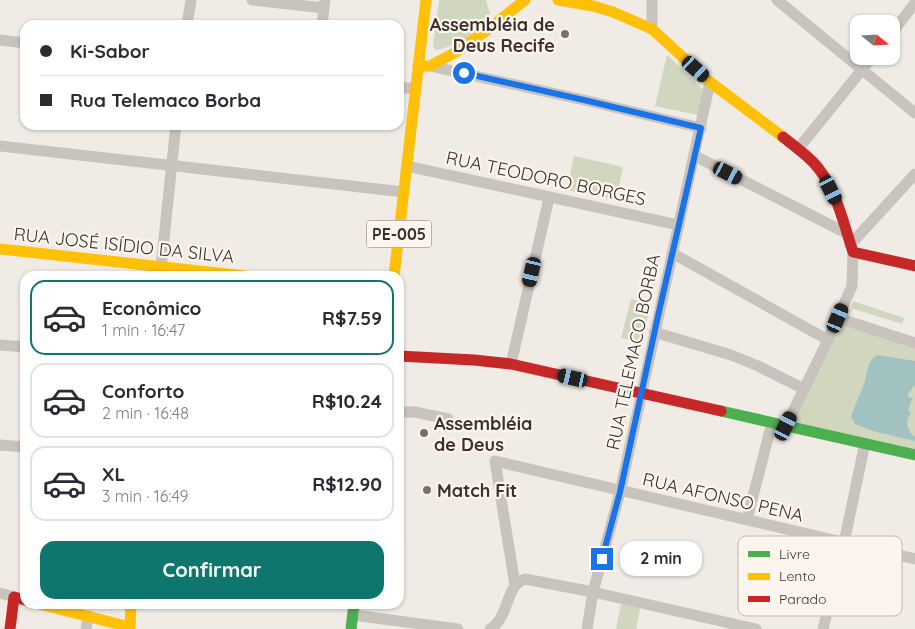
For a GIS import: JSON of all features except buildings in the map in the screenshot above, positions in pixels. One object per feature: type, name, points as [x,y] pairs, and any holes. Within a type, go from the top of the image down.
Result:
[{"type":"street","points":[[188,20],[191,0]]},
{"type":"street","points":[[252,0],[325,4],[323,20]]},
{"type":"street","name":"PE-005","points":[[395,271],[415,89],[424,66],[426,0]]},
{"type":"street","points":[[424,66],[466,46],[524,0]]},
{"type":"street","points":[[558,0],[593,6],[613,12],[652,30],[710,82],[798,149],[814,163],[827,181],[836,199],[851,249],[852,286],[786,426]]},
{"type":"street","points":[[652,0],[652,30]]},
{"type":"street","points":[[777,0],[915,113]]},
{"type":"street","points":[[900,22],[915,3]]},
{"type":"street","points":[[0,40],[20,42]]},
{"type":"street","points":[[798,149],[866,65]]},
{"type":"street","points":[[424,66],[584,100],[701,128]]},
{"type":"street","name":"RUA TELEMACO BORBA","points":[[587,629],[593,592],[620,492],[710,82]]},
{"type":"street","points":[[404,88],[415,89]]},
{"type":"street","points":[[161,271],[176,130]]},
{"type":"street","points":[[0,146],[404,192]]},
{"type":"street","points":[[695,156],[846,233]]},
{"type":"street","name":"RUA TEODORO BORGES","points":[[407,166],[679,225]]},
{"type":"street","points":[[851,249],[915,174]]},
{"type":"street","points":[[511,364],[549,198]]},
{"type":"street","name":"RUA JOSÉ ISÍDIO DA SILVA","points":[[0,249],[154,271]]},
{"type":"street","points":[[851,249],[915,266]]},
{"type":"street","points":[[672,253],[828,340]]},
{"type":"street","points":[[838,318],[915,343]]},
{"type":"street","points":[[654,332],[731,355],[804,389]]},
{"type":"street","points":[[0,344],[20,346]]},
{"type":"street","points":[[404,356],[511,364],[915,455]]},
{"type":"street","points":[[404,412],[415,412],[448,419]]},
{"type":"street","points":[[747,519],[772,423]]},
{"type":"street","points":[[845,536],[865,443]]},
{"type":"street","points":[[0,445],[20,447]]},
{"type":"street","name":"RUA AFONSO PENA","points":[[515,585],[495,461],[620,492],[747,519],[816,536]]},
{"type":"street","name":"RUA AFONSO PENA","points":[[902,557],[915,560]]},
{"type":"street","points":[[490,629],[500,621],[515,585],[525,579],[593,592],[756,629]]},
{"type":"street","points":[[0,593],[19,599],[10,629]]},
{"type":"street","points":[[62,609],[134,628],[132,609]]},
{"type":"street","points":[[351,629],[354,609],[458,629]]},
{"type":"street","points":[[86,629],[88,616]]},
{"type":"street","points":[[823,629],[826,616]]},
{"type":"green space","points":[[439,0],[486,0],[492,21],[466,39],[436,50],[433,47]]},
{"type":"green space","points":[[667,55],[703,90],[698,115],[655,106]]},
{"type":"green space","points":[[574,156],[623,167],[616,200],[567,190]]},
{"type":"green space","points":[[631,299],[651,304],[641,343],[621,338]]},
{"type":"green space","points":[[853,301],[904,318],[902,324],[851,308]]},
{"type":"green space","points":[[840,323],[915,348],[915,451],[792,424]]},
{"type":"green space","points":[[621,604],[640,608],[636,629],[616,629]]},
{"type":"water","points":[[877,355],[915,361],[915,384],[907,396],[913,397],[908,410],[911,413],[907,423],[912,435],[915,437],[915,441],[873,431],[855,424],[851,416],[864,384],[869,364]]},
{"type":"traffic: fast","points":[[721,411],[915,455]]},
{"type":"traffic: fast","points":[[351,629],[353,609]]},
{"type":"traffic: slow","points":[[395,271],[426,0]]},
{"type":"traffic: slow","points":[[418,66],[430,66],[456,52],[525,0]]},
{"type":"traffic: slow","points":[[558,0],[593,6],[613,12],[652,29],[710,82],[783,137]]},
{"type":"traffic: slow","points":[[0,249],[200,271]]},
{"type":"traffic: slow","points":[[59,609],[130,627],[131,609]]},
{"type":"traffic: jam","points":[[783,137],[813,162],[828,182],[838,205],[853,252],[915,266]]},
{"type":"traffic: jam","points":[[404,356],[511,364],[721,411]]},
{"type":"traffic: jam","points":[[10,629],[14,597],[20,599]]},
{"type":"place","name":"Assembléia de Deus Recife","points":[[565,34]]},
{"type":"place","name":"Assembléia de Deus","points":[[424,433]]},
{"type":"place","name":"Match Fit","points":[[427,490]]},
{"type":"route","points":[[464,73],[701,128],[620,492],[602,559]]}]
